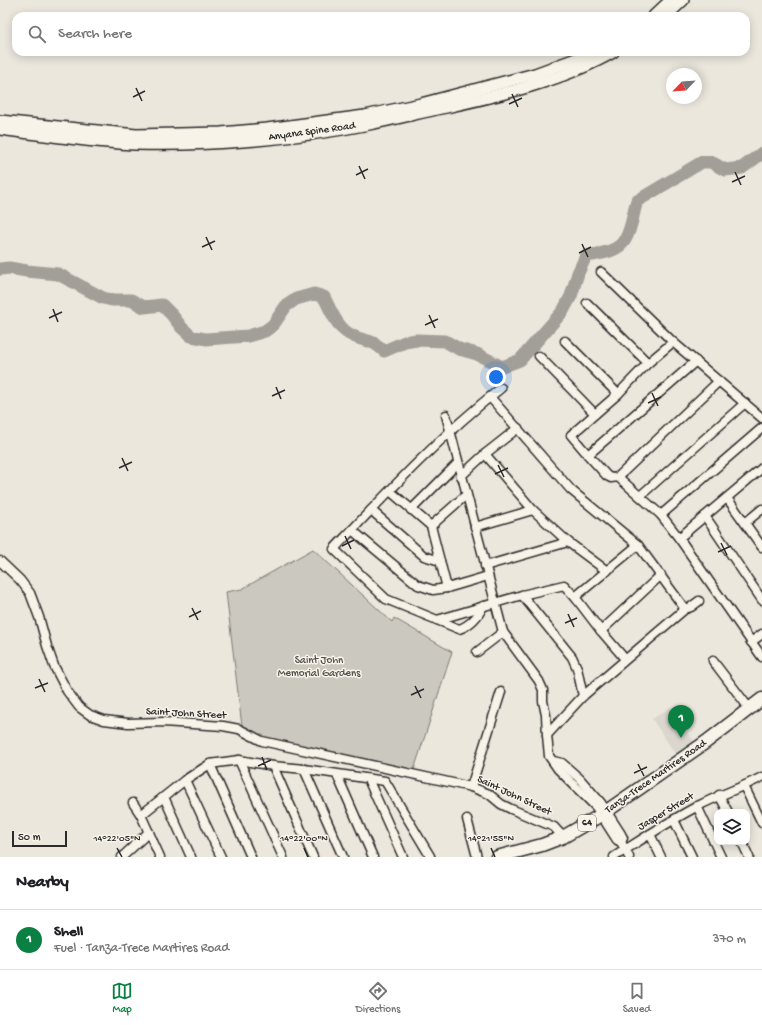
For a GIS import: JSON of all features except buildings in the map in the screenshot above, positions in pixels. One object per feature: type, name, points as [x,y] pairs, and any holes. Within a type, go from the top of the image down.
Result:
[{"type":"main road","points":[[658,12],[671,0]]},
{"type":"main road","points":[[670,12],[683,0]]},
{"type":"main road","name":"Anyana Spine Road","points":[[0,121],[136,135],[190,134],[267,129],[365,116],[421,104],[535,74],[583,56]]},
{"type":"main road","name":"Anyana Spine Road","points":[[0,129],[134,144],[207,143],[268,138],[368,124],[468,102],[537,83],[582,67],[605,56]]},
{"type":"main road","name":"Tanza-Trece Martires Road","points":[[497,857],[542,845],[563,837],[604,813],[706,742],[762,698]]},
{"type":"street","points":[[601,272],[673,342],[762,418]]},
{"type":"street","points":[[587,302],[648,363]]},
{"type":"street","points":[[565,341],[618,394]]},
{"type":"street","points":[[673,342],[648,363],[618,394],[572,435],[607,476],[611,478],[618,477],[719,381]]},
{"type":"street","points":[[539,356],[595,414]]},
{"type":"street","points":[[588,455],[696,361]]},
{"type":"street","points":[[483,606],[480,614],[463,628],[459,629],[386,599],[334,549],[450,432],[501,388]]},
{"type":"street","points":[[490,397],[571,490],[638,545],[685,609]]},
{"type":"street","points":[[640,496],[745,403]]},
{"type":"street","points":[[446,415],[494,603],[503,632],[541,685],[546,715],[549,756],[554,761],[562,763],[579,778],[601,803],[604,813],[622,838],[621,842],[627,853]]},
{"type":"street","points":[[461,476],[485,454],[518,428]]},
{"type":"street","points":[[660,515],[762,428]]},
{"type":"street","points":[[485,454],[533,510],[568,542],[607,571]]},
{"type":"street","points":[[411,510],[458,463]]},
{"type":"street","points":[[679,538],[762,468]]},
{"type":"street","points":[[618,477],[660,515],[679,538],[762,658]]},
{"type":"street","points":[[390,491],[431,526],[447,588]]},
{"type":"street","points":[[431,526],[466,495]]},
{"type":"street","points":[[727,498],[762,546]]},
{"type":"street","points":[[745,523],[762,509]]},
{"type":"street","points":[[371,510],[424,556],[440,561]]},
{"type":"street","points":[[475,527],[533,510]]},
{"type":"street","points":[[705,516],[762,600]]},
{"type":"street","points":[[352,530],[418,585],[433,590],[447,588],[488,576]]},
{"type":"street","points":[[485,566],[568,542]]},
{"type":"street","points":[[575,597],[638,545]]},
{"type":"street","name":"Saint John Street","points":[[0,561],[20,580],[30,593],[54,666],[67,691],[79,707],[90,715],[104,720],[128,723],[163,722],[223,726],[239,730],[262,741],[471,787],[488,794],[511,809],[554,827],[563,837]]},
{"type":"street","points":[[601,630],[661,575]]},
{"type":"street","points":[[437,620],[522,595],[564,585],[625,659]]},
{"type":"street","points":[[522,595],[572,657],[577,668],[583,696]]},
{"type":"street","points":[[547,735],[583,696],[685,609],[691,607],[699,601]]},
{"type":"street","points":[[478,652],[503,632]]},
{"type":"street","points":[[751,642],[762,634]]},
{"type":"street","points":[[713,660],[750,708]]},
{"type":"street","points":[[471,787],[501,692]]},
{"type":"street","points":[[239,760],[283,857]]},
{"type":"street","points":[[141,815],[185,780],[210,764],[239,760],[273,766],[304,769],[385,781],[430,856],[429,857]]},
{"type":"street","points":[[210,764],[251,857]]},
{"type":"street","points":[[273,766],[313,857]]},
{"type":"street","points":[[304,769],[343,857]]},
{"type":"street","points":[[337,774],[373,857]]},
{"type":"street","name":"Jasper Street","points":[[614,857],[627,853],[650,834],[697,806],[762,777]]},
{"type":"street","points":[[368,779],[403,857]]},
{"type":"street","points":[[185,780],[221,857]]},
{"type":"street","points":[[744,786],[762,823]]},
{"type":"street","points":[[719,795],[726,809]]},
{"type":"street","points":[[164,797],[191,857]]},
{"type":"street","points":[[133,803],[141,815],[160,857]]},
{"type":"street","points":[[697,806],[721,857]]},
{"type":"street","points":[[467,819],[477,857]]},
{"type":"street","points":[[674,820],[692,857]]},
{"type":"street","points":[[127,855],[149,832]]},
{"type":"street","points":[[650,834],[661,857]]},
{"type":"street","points":[[743,845],[749,857]]},
{"type":"shaded area","points":[[671,707],[696,745],[678,758],[652,719]]},
{"type":"green space","name":"Saint John Memorial Gardens","points":[[313,549],[392,622],[394,618],[452,652],[413,773],[265,741],[242,727],[226,592],[242,589]]},
{"type":"waterway","points":[[0,269],[9,268],[58,274],[103,298],[112,300],[131,300],[144,307],[162,305],[191,336],[206,339],[248,336],[265,331],[273,325],[286,306],[296,299],[314,294],[324,297],[332,314],[343,329],[358,338],[376,344],[384,351],[405,342],[416,340],[445,341],[459,349],[477,354],[502,367],[520,360],[563,311],[571,296],[578,273],[586,256],[609,252],[623,243],[630,229],[637,201],[702,162],[711,162],[725,170],[742,168],[762,153]]},
{"type":"place","name":"Shell","points":[[681,738]]}]
